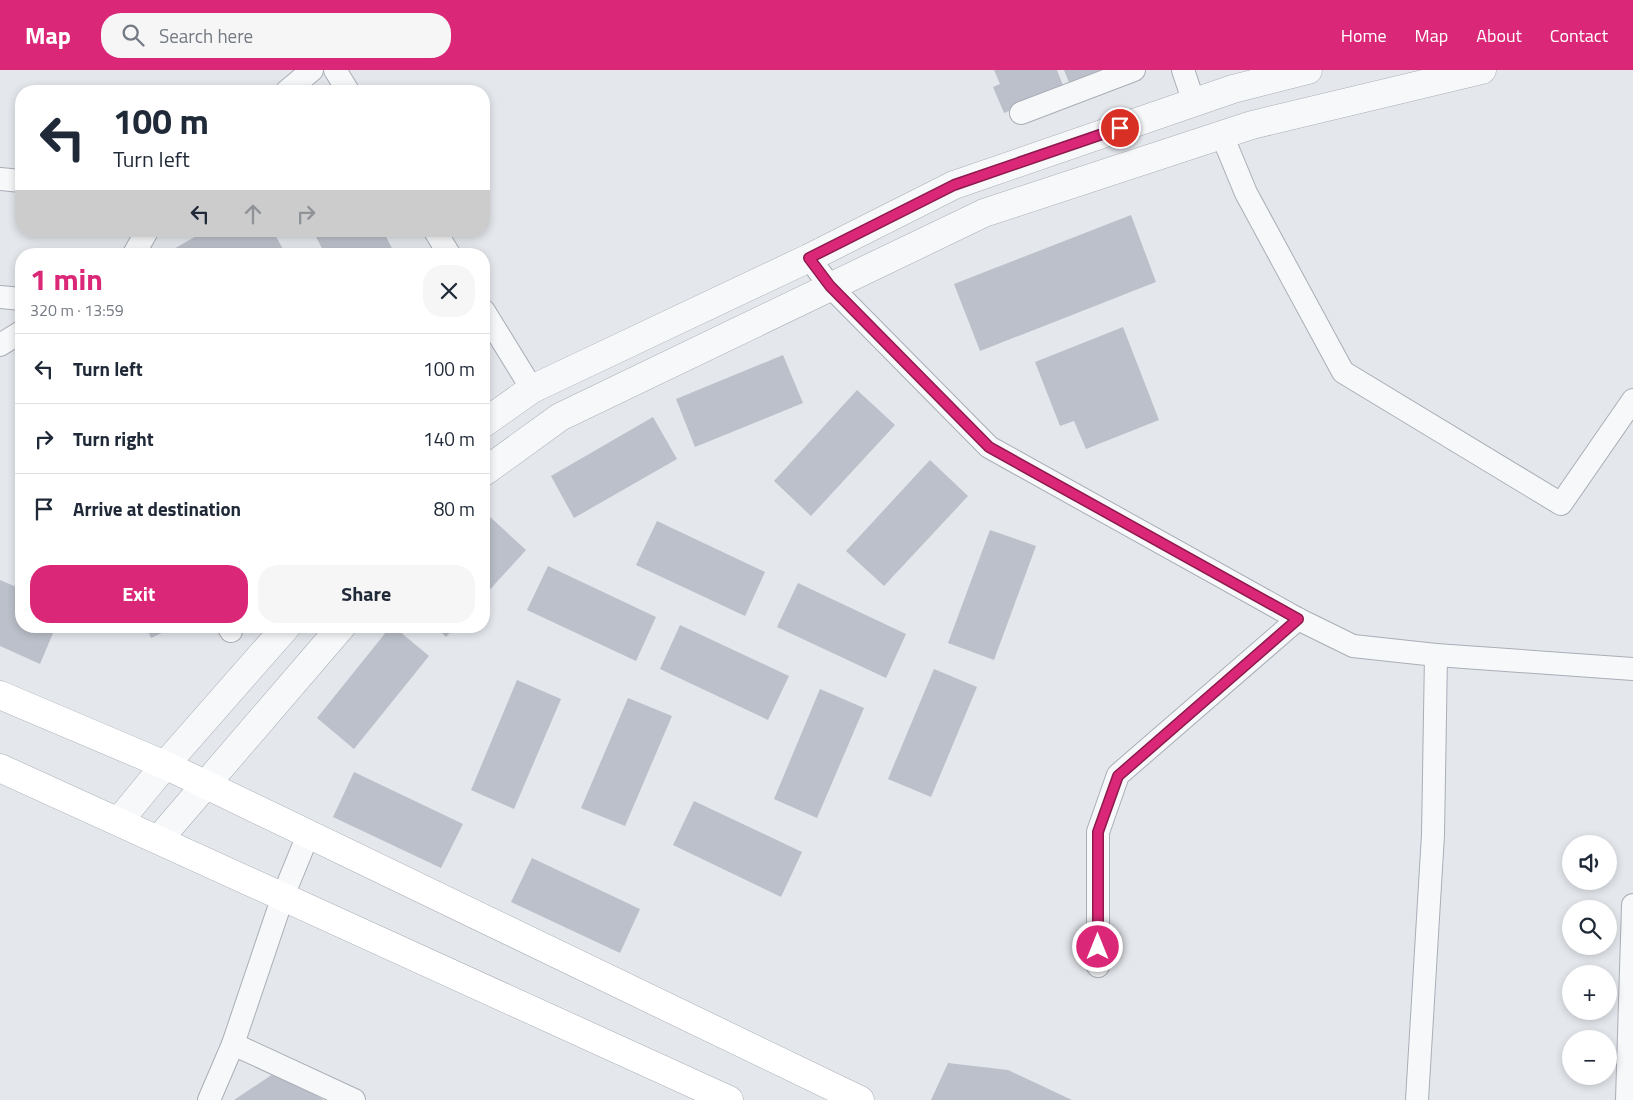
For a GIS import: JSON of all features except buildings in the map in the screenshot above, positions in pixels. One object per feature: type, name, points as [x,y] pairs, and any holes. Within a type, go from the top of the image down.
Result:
[{"type":"main road","points":[[0,695],[165,765],[860,1100]]},
{"type":"main road","points":[[0,768],[160,839],[729,1100]]},
{"type":"street","points":[[294,85],[312,70]]},
{"type":"street","points":[[335,70],[344,85]]},
{"type":"street","points":[[1021,113],[1134,70]]},
{"type":"street","points":[[1183,70],[1194,103]]},
{"type":"street","points":[[490,418],[532,389],[809,258],[954,185],[1233,90],[1308,70]]},
{"type":"street","points":[[490,468],[560,417],[984,213],[1252,125],[1482,70]]},
{"type":"street","points":[[1222,135],[1246,193],[1343,372],[1561,504],[1633,400]]},
{"type":"street","points":[[0,179],[15,180]]},
{"type":"street","points":[[137,248],[144,237]]},
{"type":"street","points":[[439,237],[445,248]]},
{"type":"street","points":[[809,258],[830,286],[989,447],[1298,619],[1353,646],[1436,655],[1633,669]]},
{"type":"street","points":[[0,297],[15,298]]},
{"type":"street","points":[[490,321],[532,389]]},
{"type":"street","points":[[0,345],[15,336]]},
{"type":"street","points":[[1098,966],[1098,832],[1118,776],[1298,619]]},
{"type":"street","points":[[120,821],[165,765],[281,633]]},
{"type":"street","points":[[160,839],[336,633]]},
{"type":"street","points":[[1417,1100],[1433,835],[1436,655]]},
{"type":"street","points":[[209,1100],[233,1044],[283,896],[308,835]]},
{"type":"street","points":[[1627,1100],[1633,905]]},
{"type":"street","points":[[233,1044],[354,1100]]},
{"type":"route","points":[[1098,947],[1098,832],[1118,776],[1298,619],[989,447],[830,286],[809,258],[954,185],[1120,128]]}]
